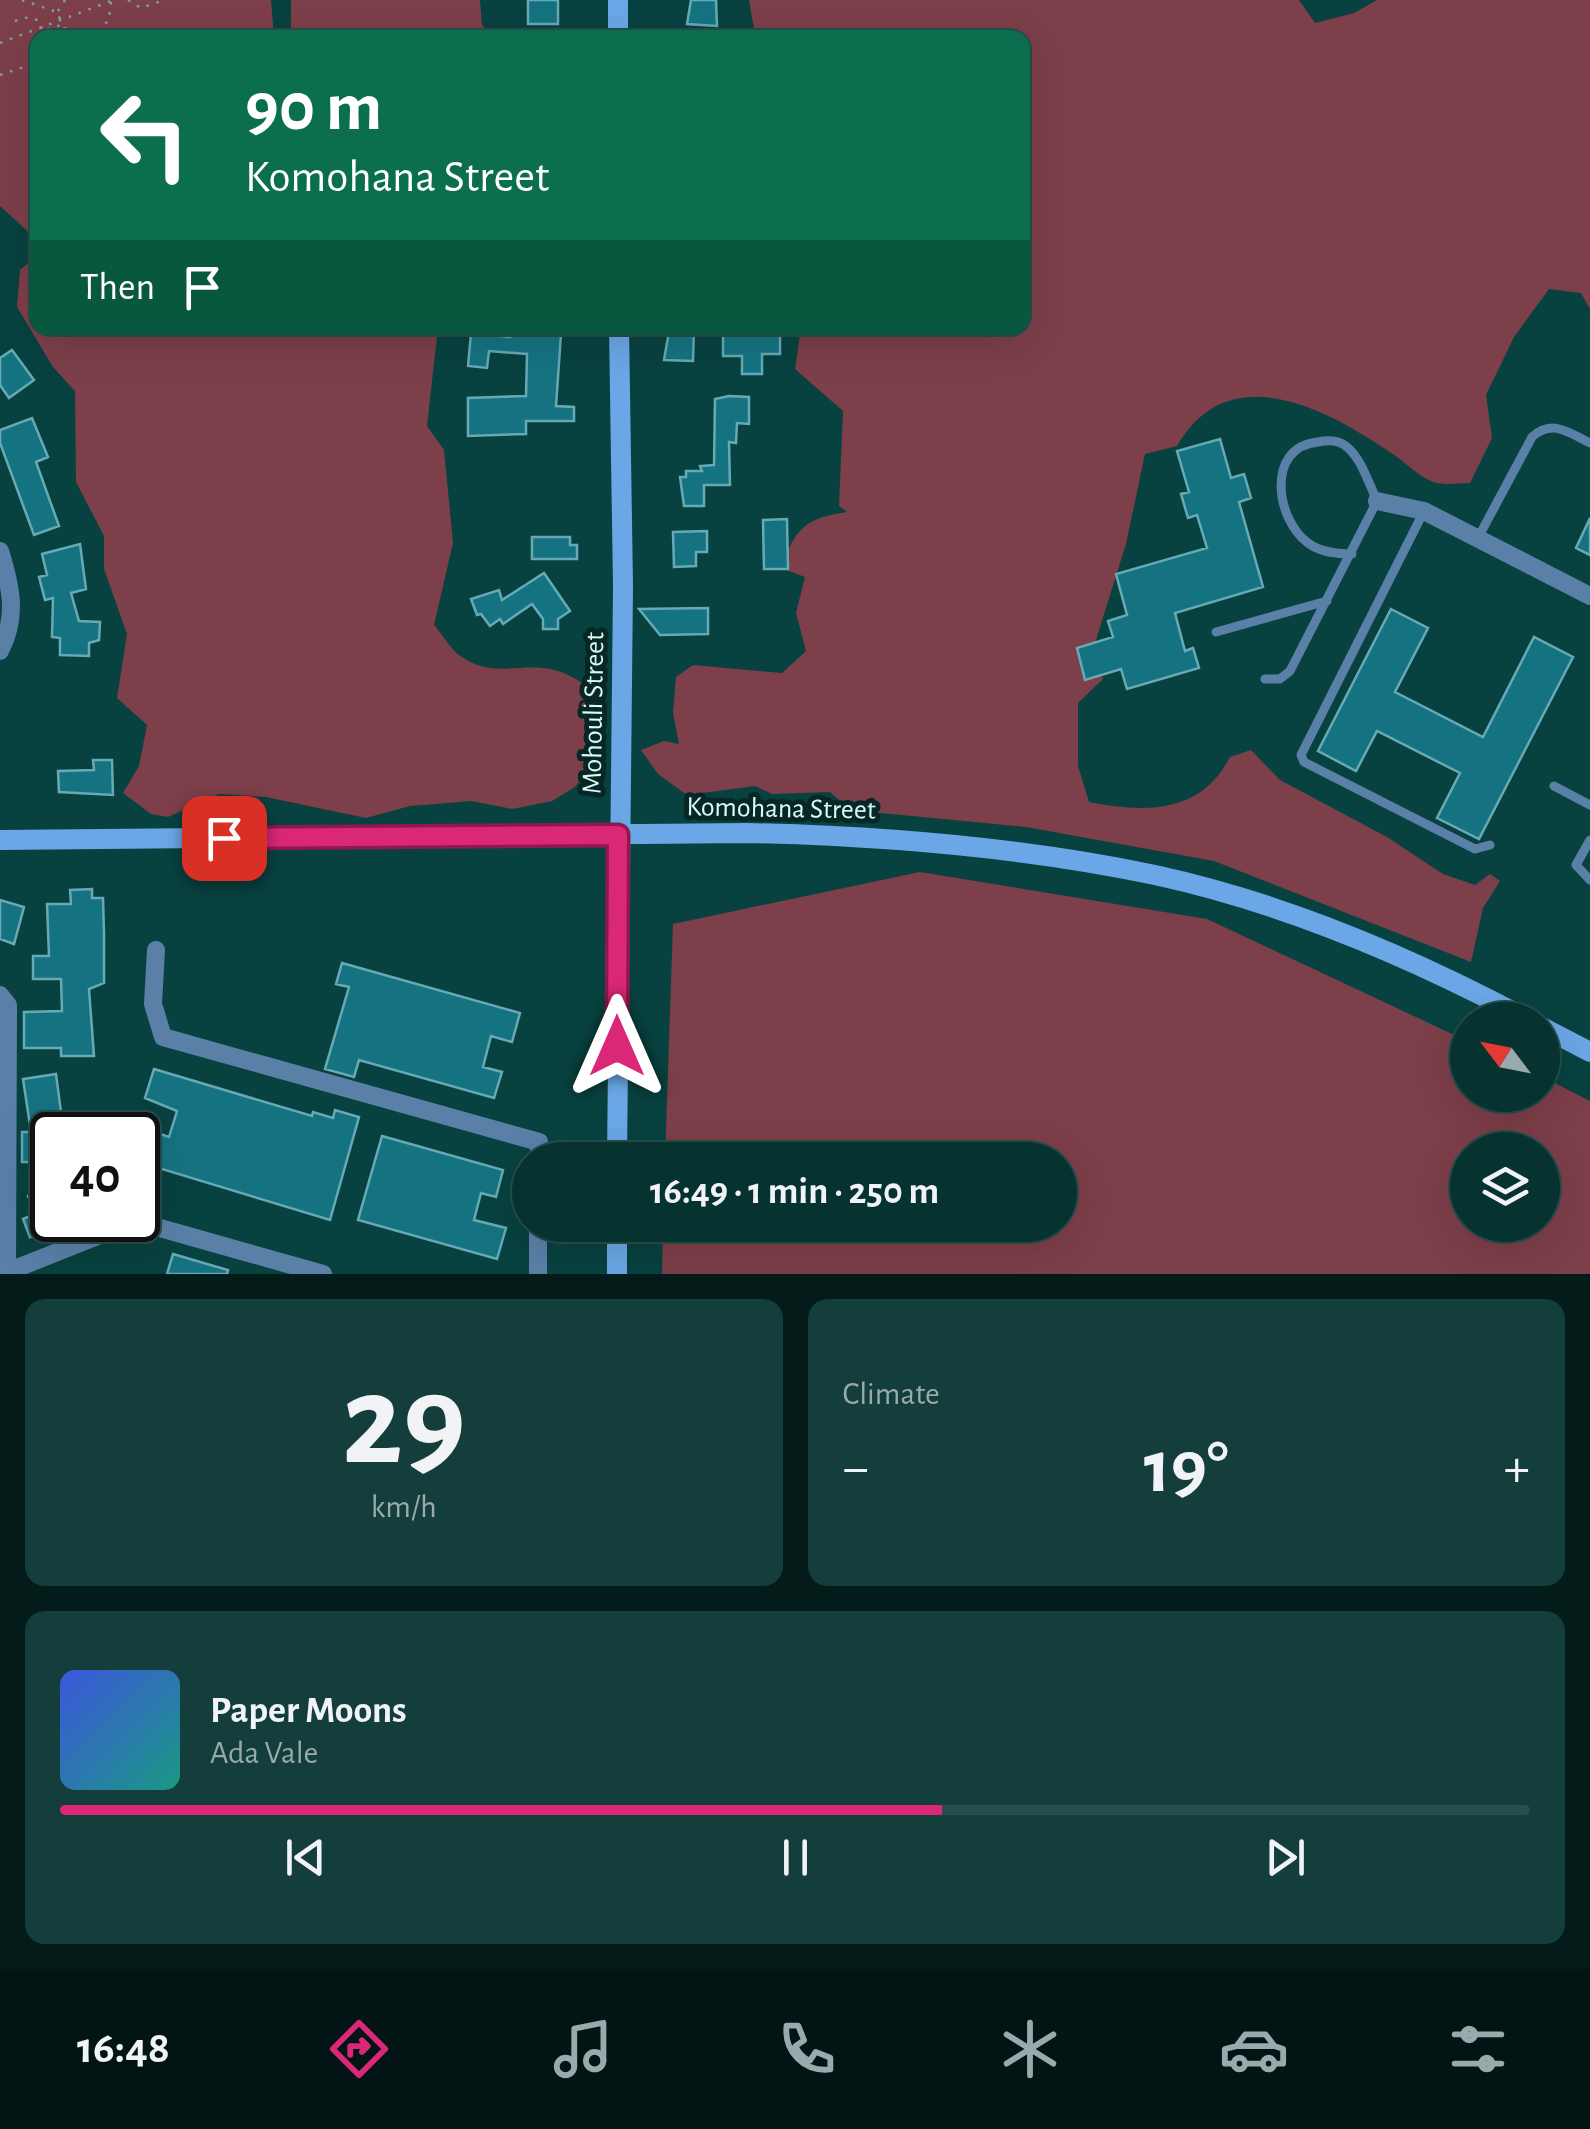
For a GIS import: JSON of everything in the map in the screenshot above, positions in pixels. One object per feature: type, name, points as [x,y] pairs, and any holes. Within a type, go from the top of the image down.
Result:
[{"type":"main road","points":[[618,0],[618,30]]},
{"type":"main road","name":"Mohouli Street","points":[[617,1142],[624,586],[619,335]]},
{"type":"main road","name":"Komohana Street","points":[[0,840],[845,835],[984,847],[1159,876],[1330,929],[1494,1002]]},
{"type":"main road","points":[[1560,1036],[1590,1052]]},
{"type":"main road","points":[[617,1242],[617,1274]]},
{"type":"street","points":[[1377,500],[1424,511],[1590,596]]},
{"type":"street","points":[[0,551],[13,603],[11,623],[0,651]]},
{"type":"street","points":[[156,950],[154,1004],[163,1037],[539,1142]]},
{"type":"street","points":[[0,995],[8,1005],[4,1273],[123,1226],[153,1226],[323,1274]]},
{"type":"street","points":[[538,1242],[538,1274]]},
{"type":"lane","points":[[1479,536],[1532,437],[1541,429],[1560,428],[1590,443]]},
{"type":"lane","points":[[1266,679],[1280,679],[1290,671],[1352,554],[1377,500],[1349,448],[1337,441],[1314,442],[1292,449],[1282,462],[1279,478],[1293,524],[1305,541],[1338,554],[1352,554]]},
{"type":"lane","points":[[1424,511],[1301,755],[1304,762],[1475,849],[1490,845]]},
{"type":"lane","points":[[1216,632],[1327,601]]},
{"type":"lane","points":[[1554,786],[1590,806]]},
{"type":"lane","points":[[1590,840],[1576,865],[1590,880]]},
{"type":"path","points":[[22,0],[58,12]]},
{"type":"path","points":[[61,20],[58,12],[64,0]]},
{"type":"path","points":[[128,0],[141,8],[164,0]]},
{"type":"path","points":[[33,30],[111,1],[109,20],[98,30]]},
{"type":"path","points":[[15,21],[30,17],[42,30]]},
{"type":"path","points":[[45,30],[64,24],[61,30]]},
{"type":"path","points":[[0,42],[30,31]]},
{"type":"path","points":[[0,74],[30,65]]},
{"type":"shaded area","points":[[0,0],[271,0],[273,30],[30,30],[30,234],[0,206]]},
{"type":"shaded area","points":[[291,0],[480,0],[482,25],[487,30],[291,30]]},
{"type":"shaded area","points":[[749,0],[1299,0],[1315,23],[1354,13],[1377,0],[1590,0],[1590,309],[1581,293],[1549,289],[1514,337],[1486,395],[1492,438],[1470,483],[1426,479],[1367,437],[1310,408],[1280,399],[1251,397],[1224,403],[1199,418],[1177,446],[1145,454],[1126,544],[1095,643],[1103,679],[1078,703],[1078,766],[1089,802],[1131,808],[1170,805],[1204,790],[1230,757],[1251,750],[1280,780],[1387,837],[1443,874],[1475,885],[1490,874],[1500,881],[1483,908],[1471,962],[1214,861],[1026,827],[850,810],[830,792],[772,794],[755,786],[687,795],[658,774],[641,750],[664,741],[679,744],[673,713],[676,677],[693,665],[782,673],[806,651],[796,613],[805,577],[781,568],[804,527],[847,512],[839,506],[843,411],[795,369],[800,335],[1030,335],[1030,30],[754,30]]},
{"type":"shaded area","points":[[30,262],[30,329],[17,307],[20,270]]},
{"type":"shaded area","points":[[34,335],[437,335],[427,426],[444,450],[453,543],[434,625],[456,652],[475,664],[554,670],[589,689],[593,763],[575,787],[552,801],[512,809],[471,801],[410,806],[366,818],[266,797],[219,794],[168,817],[151,814],[123,793],[139,766],[147,725],[117,698],[127,634],[104,569],[104,536],[76,482],[75,391],[53,367]]},
{"type":"shaded area","points":[[920,872],[1207,919],[1450,1033],[1450,1112],[1560,1112],[1560,1086],[1590,1101],[1590,1274],[662,1274],[663,1242],[1077,1242],[1077,1142],[666,1142],[673,924]]},
{"type":"building","points":[[528,0],[558,0],[558,24],[528,24]]},
{"type":"building","points":[[691,0],[716,0],[717,26],[687,24]]},
{"type":"building","points":[[471,335],[561,335],[556,406],[574,407],[574,421],[526,421],[526,434],[468,436],[468,398],[526,396],[527,354],[489,351],[487,368],[468,366]]},
{"type":"building","points":[[668,335],[694,335],[693,361],[664,360]]},
{"type":"building","points":[[723,335],[780,335],[780,354],[762,354],[762,374],[742,374],[742,356],[723,356]]},
{"type":"building","points":[[12,350],[34,380],[9,398],[0,385],[0,358]]},
{"type":"building","points":[[749,397],[749,424],[737,423],[736,443],[729,442],[730,485],[704,485],[704,506],[684,506],[680,477],[686,477],[686,471],[702,471],[700,466],[714,465],[715,399]]},
{"type":"building","points":[[32,418],[48,457],[36,462],[59,526],[34,535],[0,443],[0,430]]},
{"type":"building","points":[[1220,439],[1231,478],[1244,474],[1251,498],[1239,502],[1263,587],[1175,613],[1185,651],[1193,648],[1199,668],[1127,689],[1121,669],[1085,680],[1077,648],[1113,637],[1108,621],[1127,615],[1116,574],[1207,548],[1197,515],[1188,518],[1181,494],[1189,492],[1177,451]]},
{"type":"building","points":[[1590,518],[1590,555],[1576,548]]},
{"type":"building","points":[[787,519],[788,569],[764,569],[763,520]]},
{"type":"building","points":[[707,531],[707,552],[696,552],[696,566],[674,567],[673,532]]},
{"type":"building","points":[[532,537],[570,537],[570,545],[577,545],[577,559],[532,559]]},
{"type":"building","points":[[80,544],[86,589],[71,593],[79,621],[100,622],[99,640],[89,643],[89,656],[60,655],[60,638],[52,637],[53,598],[45,600],[39,577],[47,575],[42,554]]},
{"type":"building","points":[[544,573],[570,611],[558,619],[558,629],[543,629],[543,619],[532,604],[503,624],[500,619],[490,626],[481,614],[477,615],[471,599],[499,590],[502,600]]},
{"type":"building","points":[[708,608],[708,634],[660,635],[639,609]]},
{"type":"building","points":[[1391,609],[1428,628],[1395,692],[1483,737],[1534,637],[1573,657],[1479,839],[1437,818],[1460,773],[1377,731],[1356,771],[1318,751]]},
{"type":"building","points":[[93,760],[112,760],[113,795],[59,792],[58,771],[94,770]]},
{"type":"building","points":[[92,889],[92,898],[103,898],[104,934],[104,983],[89,989],[94,1056],[61,1056],[61,1048],[24,1048],[24,1012],[62,1011],[61,979],[33,979],[33,956],[49,956],[47,904],[71,904],[70,890]]},
{"type":"building","points":[[0,900],[24,907],[14,944],[0,939]]},
{"type":"building","points":[[342,963],[520,1013],[512,1042],[491,1036],[483,1067],[502,1072],[494,1098],[359,1060],[354,1077],[325,1069],[349,987],[336,984]]},
{"type":"building","points":[[154,1069],[312,1116],[313,1112],[333,1118],[335,1110],[359,1117],[330,1220],[160,1168],[160,1134],[169,1137],[177,1111],[145,1098]]},
{"type":"building","points":[[56,1074],[61,1112],[30,1112],[30,1125],[23,1079]]},
{"type":"building","points":[[22,1132],[30,1132],[30,1162],[22,1162]]},
{"type":"building","points":[[382,1136],[503,1170],[496,1197],[481,1193],[474,1220],[506,1228],[497,1259],[358,1220]]},
{"type":"building","points":[[30,1216],[30,1237],[23,1219]]},
{"type":"building","points":[[173,1254],[228,1270],[227,1274],[167,1274]]},
{"type":"route","points":[[224,838],[618,835],[617,1046]]}]
